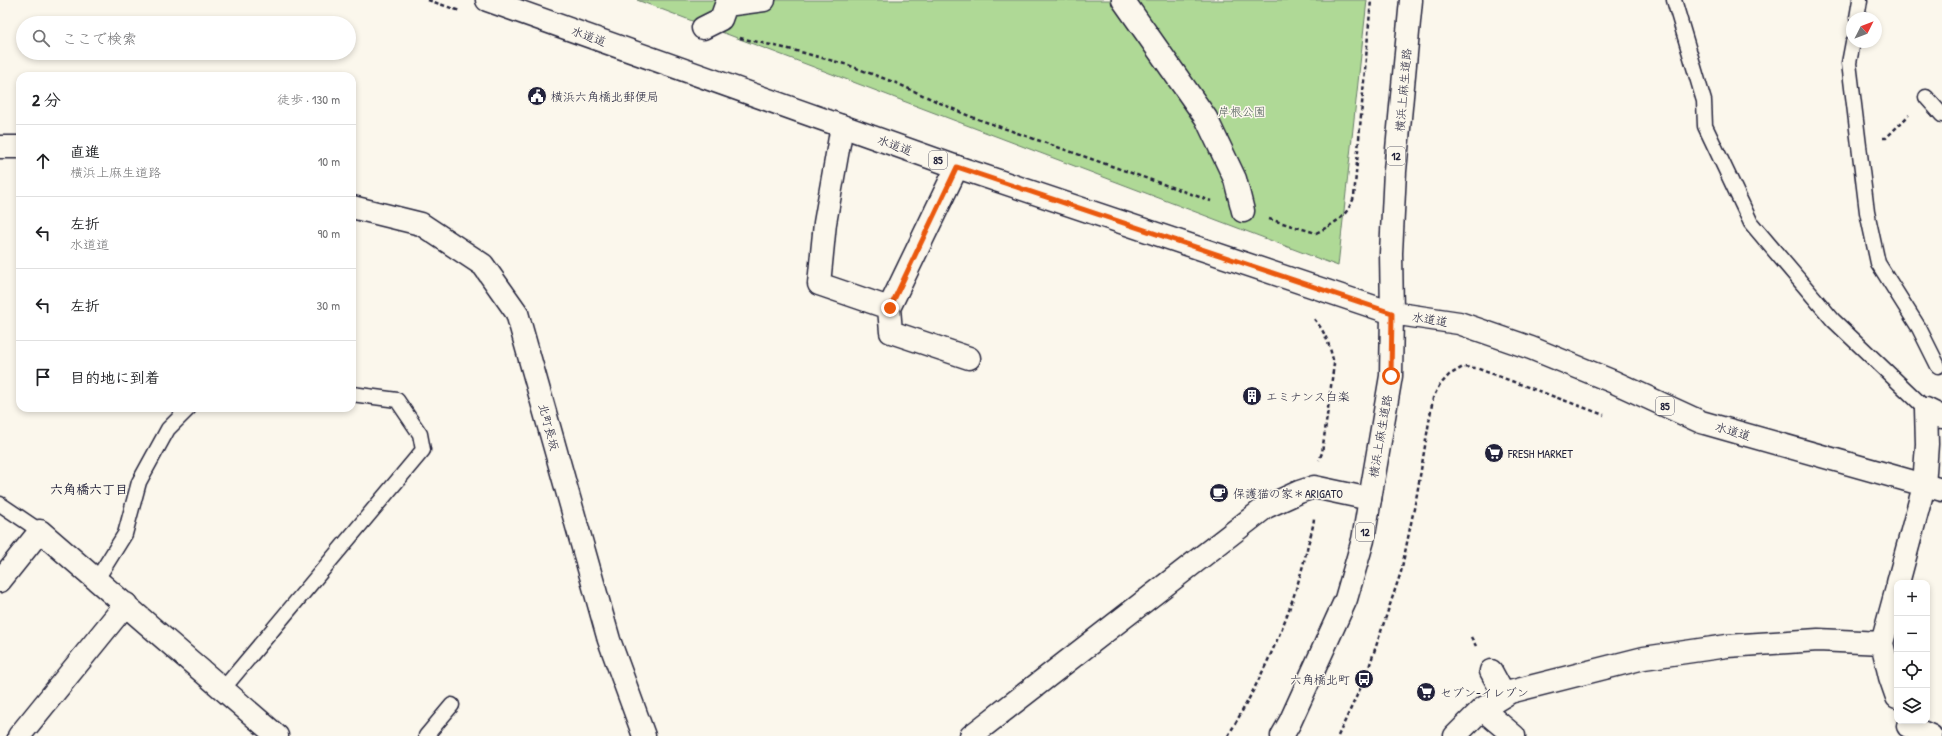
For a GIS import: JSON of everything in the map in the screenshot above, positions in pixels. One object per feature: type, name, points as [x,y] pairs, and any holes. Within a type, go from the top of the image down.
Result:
[{"type":"street","name":"水道道","points":[[487,0],[957,167],[1392,313],[1459,324],[1531,348],[1614,382],[1701,422],[1933,488]]},
{"type":"street","points":[[703,28],[721,19],[726,5],[764,0]]},
{"type":"street","points":[[1123,0],[1206,118],[1235,179],[1243,211]]},
{"type":"street","name":"横浜上麻生道路","points":[[1282,736],[1290,722],[1346,599],[1363,540],[1391,376],[1391,253],[1395,171],[1411,0]]},
{"type":"street","points":[[842,126],[825,222],[820,284],[890,308]]},
{"type":"street","points":[[0,147],[16,147]]},
{"type":"street","points":[[957,167],[890,308],[891,332],[969,358]]},
{"type":"street","name":"北町長坂","points":[[356,208],[421,224],[483,265],[517,313],[609,640],[644,736]]},
{"type":"street","points":[[1899,580],[1933,488],[1927,444],[1934,413]]},
{"type":"street","points":[[972,736],[1266,507],[1314,487],[1370,499]]},
{"type":"street","points":[[0,581],[40,531],[277,736]]},
{"type":"street","points":[[1894,599],[1882,643],[1894,688]]},
{"type":"street","points":[[19,736],[126,604]]},
{"type":"street","points":[[1455,736],[1482,709],[1510,692],[1644,658],[1726,646],[1818,640],[1882,643]]},
{"type":"street","points":[[1490,671],[1504,695]]},
{"type":"street","points":[[1482,709],[1514,736]]},
{"type":"street","points":[[1909,728],[1931,736]]},
{"type":"lane","points":[[1674,0],[1704,101],[1705,126],[1751,223],[1833,320],[1934,413]]},
{"type":"lane","points":[[1858,12],[1860,0]]},
{"type":"lane","points":[[1852,48],[1849,63],[1867,212],[1878,263],[1919,328],[1938,366]]},
{"type":"lane","points":[[1926,97],[1942,115]]},
{"type":"lane","points":[[223,689],[423,450],[420,434],[398,400],[356,395]]},
{"type":"lane","points":[[97,579],[125,534],[139,482],[168,429],[185,412]]},
{"type":"lane","points":[[0,504],[40,531]]},
{"type":"lane","points":[[426,736],[452,705]]},
{"type":"path","points":[[733,37],[793,50],[848,65],[896,83],[969,116],[1188,194],[1316,233],[1337,222],[1350,208],[1354,197],[1371,0]]},
{"type":"path","points":[[1859,140],[1886,138],[1926,97]]},
{"type":"path","points":[[1338,736],[1366,676],[1401,572],[1417,494],[1430,409],[1439,386],[1449,375],[1463,367],[1476,368],[1604,415]]},
{"type":"path","points":[[1228,736],[1245,707],[1263,671],[1299,584],[1314,518],[1313,513]]},
{"type":"green space","name":"岸根公園","points":[[637,0],[1367,0],[1338,266]]},
{"type":"place","name":"横浜六角橋北郵便局","points":[[537,96]]},
{"type":"place","name":"エミナンス白楽","points":[[1252,396]]},
{"type":"place","name":"FRESH MARKET","points":[[1494,453]]},
{"type":"place","name":"保護猫の家＊ARIGATO","points":[[1219,493]]},
{"type":"place","name":"六角橋北町","points":[[1364,679]]},
{"type":"place","name":"セブン-イレブン","points":[[1426,692]]},
{"type":"district","name":"六角橋六丁目","points":[[89,489]]},
{"type":"route","points":[[890,308],[957,167],[1253,265],[1392,313],[1391,376]]}]
